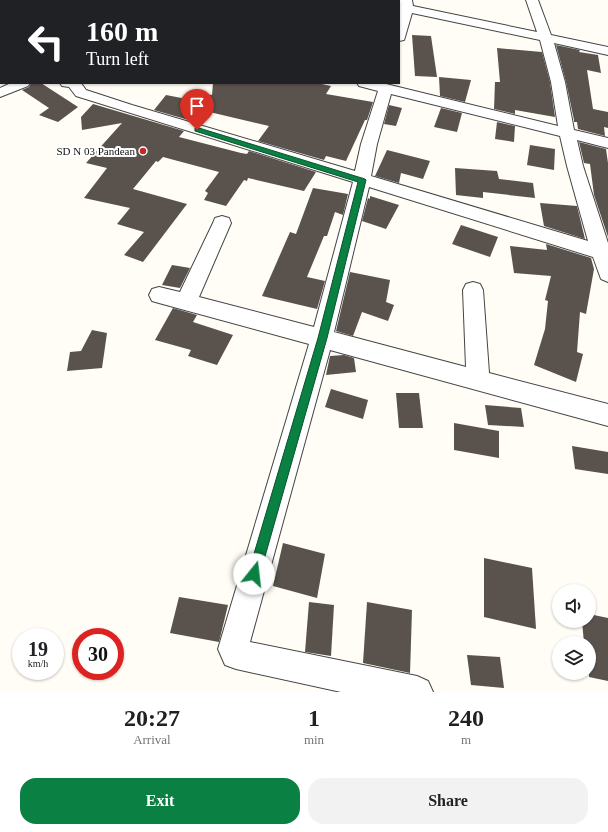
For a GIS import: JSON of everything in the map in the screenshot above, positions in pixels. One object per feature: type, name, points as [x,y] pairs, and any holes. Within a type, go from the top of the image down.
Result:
[{"type":"street","points":[[532,0],[546,38],[558,82],[575,166],[605,253],[608,274]]},
{"type":"street","points":[[400,33],[407,4],[546,38],[608,51]]},
{"type":"street","points":[[0,93],[21,84]]},
{"type":"street","points":[[74,84],[78,91],[81,93],[104,101],[605,253]]},
{"type":"street","points":[[371,84],[384,86],[608,143]]},
{"type":"street","points":[[384,86],[322,338],[233,649],[236,654],[417,692]]},
{"type":"street","points":[[186,302],[222,223]]},
{"type":"street","points":[[473,290],[478,379]]},
{"type":"street","points":[[159,295],[478,379],[608,415]]},
{"type":"building","points":[[412,35],[431,36],[437,77],[415,76]]},
{"type":"building","points":[[556,45],[580,50],[579,52],[598,55],[601,73],[587,70],[593,109],[608,112],[608,128],[604,127],[605,136],[578,129],[577,122],[574,122],[566,82]]},
{"type":"building","points":[[497,48],[542,52],[550,82],[555,117],[515,110],[515,114],[494,109],[495,82],[500,82]]},
{"type":"building","points":[[439,77],[471,80],[465,102],[440,96]]},
{"type":"building","points":[[30,84],[43,84],[78,107],[58,122],[39,115],[49,108],[22,90],[29,87]]},
{"type":"building","points":[[213,84],[322,84],[331,86],[326,94],[373,102],[367,120],[365,120],[346,161],[326,156],[324,160],[258,141],[269,126],[201,110],[192,121],[154,110],[166,95],[197,101],[204,94],[212,95]]},
{"type":"building","points":[[93,104],[184,131],[179,137],[241,153],[247,154],[249,151],[316,172],[304,191],[248,178],[247,181],[244,180],[226,206],[204,200],[208,193],[205,191],[219,172],[163,157],[158,162],[156,161],[133,189],[187,204],[143,262],[124,255],[144,232],[117,224],[130,208],[84,198],[107,168],[86,163],[122,123],[82,130],[81,117]]},
{"type":"building","points":[[389,105],[402,108],[396,126],[384,124]]},
{"type":"building","points":[[441,108],[462,113],[457,132],[434,127]]},
{"type":"building","points":[[497,122],[515,126],[514,142],[495,139]]},
{"type":"building","points":[[579,142],[606,149],[608,163],[608,237],[594,195],[590,164],[584,163]]},
{"type":"building","points":[[530,145],[555,149],[554,170],[527,165]]},
{"type":"building","points":[[387,150],[430,161],[423,179],[401,173],[399,183],[375,176]]},
{"type":"building","points":[[455,168],[497,171],[499,179],[533,183],[535,198],[483,192],[483,198],[456,195]]},
{"type":"building","points":[[313,188],[348,194],[343,215],[335,212],[327,236],[324,236],[307,277],[325,281],[317,309],[262,296],[290,232],[296,234]]},
{"type":"building","points":[[370,196],[399,205],[386,229],[362,221],[368,198],[370,199]]},
{"type":"building","points":[[540,203],[577,206],[585,239],[544,226]]},
{"type":"building","points":[[461,225],[498,237],[490,257],[452,244]]},
{"type":"building","points":[[546,244],[591,258],[594,269],[586,314],[580,312],[577,352],[583,354],[576,382],[534,365],[545,329],[548,301],[545,300],[551,276],[514,273],[510,246],[547,250]]},
{"type":"building","points":[[172,265],[190,268],[180,288],[162,285]]},
{"type":"building","points":[[350,272],[390,280],[386,302],[394,305],[388,321],[362,312],[353,336],[336,331]]},
{"type":"building","points":[[173,308],[197,315],[193,322],[233,335],[217,365],[188,356],[191,350],[155,340]]},
{"type":"building","points":[[92,330],[107,333],[102,368],[67,371],[70,352],[81,351]]},
{"type":"building","points":[[344,355],[354,358],[356,372],[326,375],[330,356]]},
{"type":"building","points":[[331,389],[368,400],[363,419],[325,407]]},
{"type":"building","points":[[396,393],[419,393],[423,428],[399,428]]},
{"type":"building","points":[[485,405],[521,408],[524,427],[488,425]]},
{"type":"building","points":[[454,423],[499,431],[499,458],[454,450]]},
{"type":"building","points":[[572,446],[608,452],[608,474],[575,469]]},
{"type":"building","points":[[283,543],[325,554],[317,598],[273,586]]},
{"type":"building","points":[[484,558],[532,568],[536,629],[484,617]]},
{"type":"building","points":[[179,597],[228,605],[219,642],[170,633]]},
{"type":"building","points":[[309,602],[334,605],[331,656],[305,652]]},
{"type":"building","points":[[367,602],[412,610],[410,673],[363,663]]},
{"type":"building","points":[[596,615],[608,618],[608,681],[596,678],[596,636],[583,636],[583,628],[596,628]]},
{"type":"building","points":[[467,655],[500,657],[504,688],[471,685]]},
{"type":"place","name":"SD N 03 Pandean","points":[[143,151]]},
{"type":"route","points":[[197,130],[362,180],[322,338],[254,574]]}]
